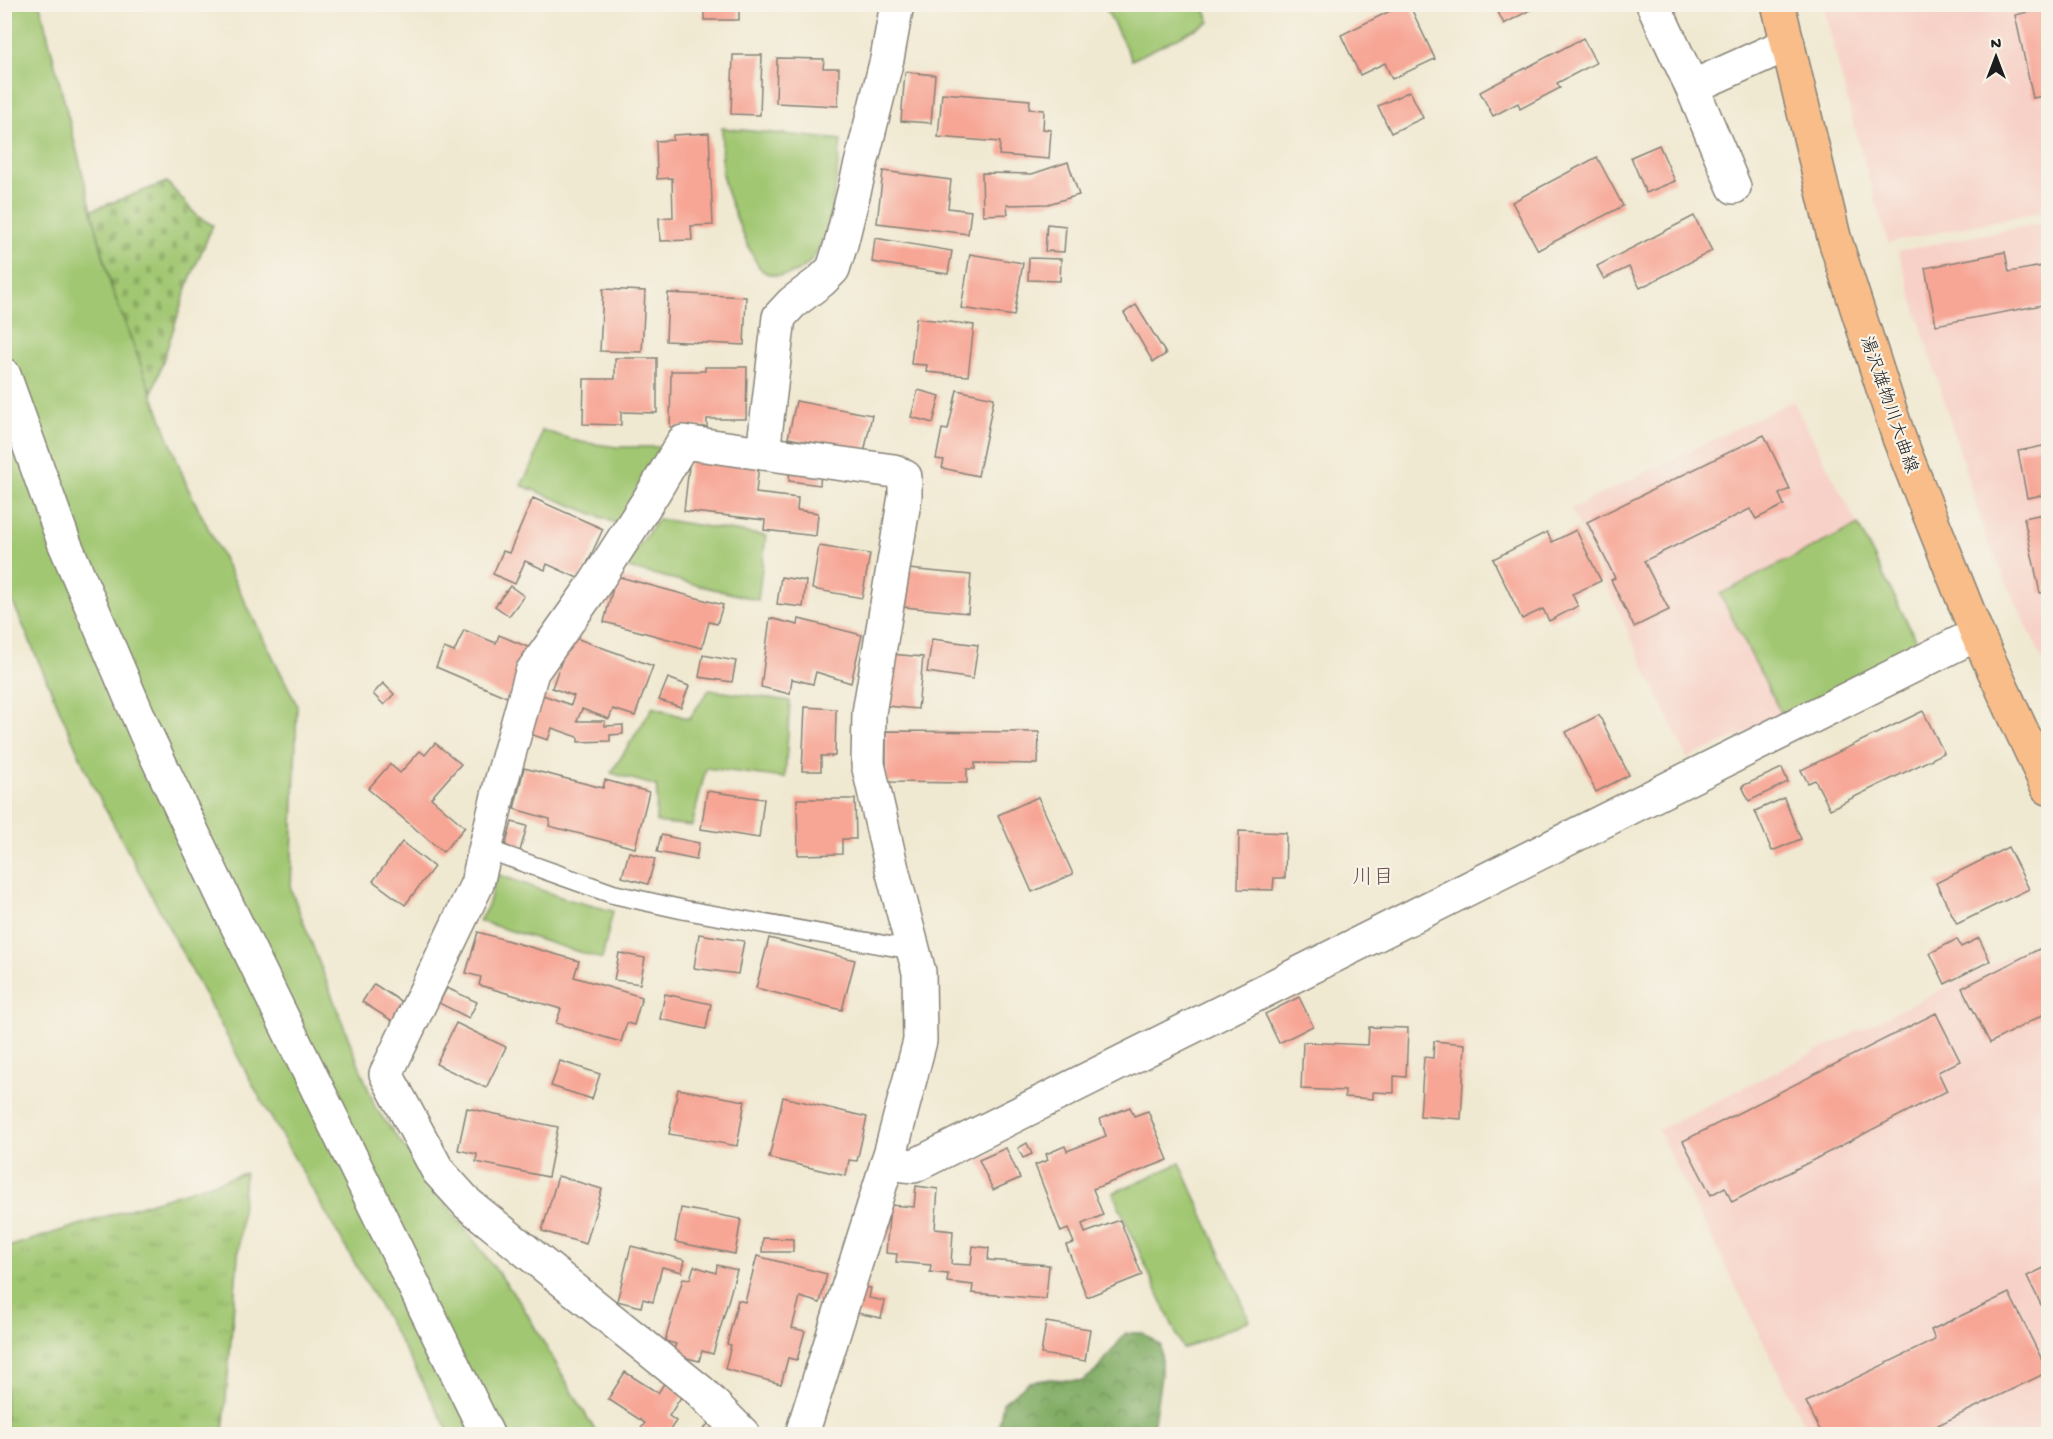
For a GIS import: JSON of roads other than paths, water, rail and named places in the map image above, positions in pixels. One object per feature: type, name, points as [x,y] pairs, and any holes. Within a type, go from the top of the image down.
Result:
[{"type":"main road","name":"湯沢雄物川大曲線","points":[[1778,4],[1834,237],[1899,438],[1977,634],[2049,788]]},
{"type":"street","points":[[763,453],[779,317],[792,303],[833,269],[886,59],[897,4]]},
{"type":"street","points":[[1653,4],[1692,87],[1734,187]]},
{"type":"street","points":[[1692,87],[1788,44]]},
{"type":"street","points":[[4,375],[64,542],[146,734],[231,914],[487,1434]]},
{"type":"street","points":[[743,1434],[700,1391],[468,1204],[438,1171],[386,1074],[477,884],[502,779],[532,672],[596,582],[683,442],[894,471],[905,477],[905,496],[869,712],[868,764],[919,972],[920,1041],[887,1163],[802,1434]]},
{"type":"street","points":[[887,1163],[914,1166],[1977,634]]},
{"type":"lane","points":[[486,849],[613,894],[685,910],[913,950]]},
{"type":"district","name":"川目","points":[[1373,876]]}]
